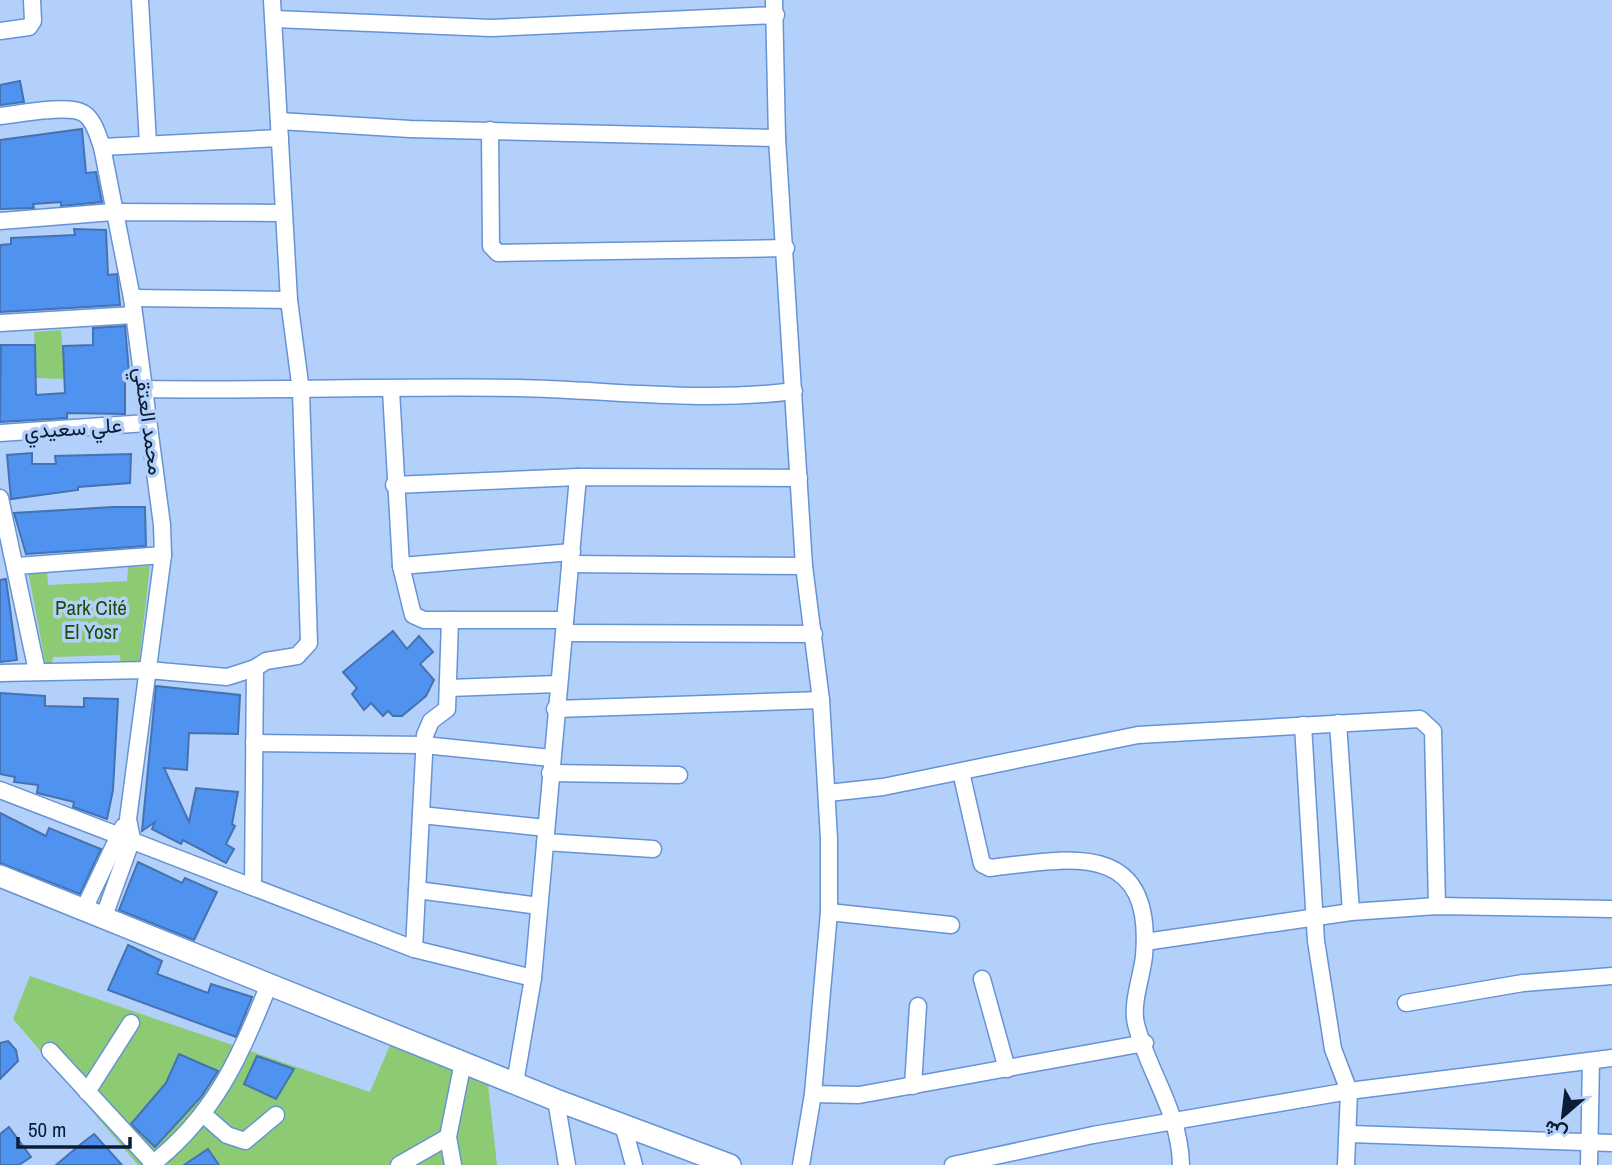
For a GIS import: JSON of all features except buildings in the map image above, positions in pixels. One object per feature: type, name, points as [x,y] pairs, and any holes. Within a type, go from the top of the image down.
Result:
[{"type":"street","points":[[0,32],[29,27],[33,22],[32,0]]},
{"type":"street","points":[[140,0],[148,144]]},
{"type":"street","points":[[0,673],[148,670],[227,677],[255,668],[266,661],[297,656],[309,643],[301,391],[289,300],[272,0]]},
{"type":"street","points":[[274,19],[491,28],[775,7],[777,138],[804,566],[821,700],[828,793],[829,912],[813,1094],[802,1165]]},
{"type":"street","name":"محمد العتقي","points":[[0,116],[73,110],[85,114],[102,147],[132,298],[147,423],[159,487],[163,555],[128,819],[103,919]]},
{"type":"street","points":[[279,121],[410,130],[777,138]]},
{"type":"street","points":[[490,130],[491,246],[498,253],[786,248]]},
{"type":"street","points":[[102,147],[280,138]]},
{"type":"street","points":[[0,221],[113,212],[283,213]]},
{"type":"street","points":[[132,298],[289,300]]},
{"type":"street","points":[[0,323],[134,315]]},
{"type":"street","points":[[144,389],[580,390],[702,397],[794,391]]},
{"type":"street","points":[[391,390],[394,485],[401,566],[413,615],[424,620],[565,627],[814,634]]},
{"type":"street","name":"علي سعيدي","points":[[0,433],[147,423]]},
{"type":"street","points":[[394,485],[578,477],[799,478]]},
{"type":"street","points":[[515,1083],[533,978],[555,709],[578,477]]},
{"type":"street","points":[[0,498],[17,566],[37,671]]},
{"type":"street","points":[[17,566],[163,555]]},
{"type":"street","points":[[401,566],[571,558],[804,566]]},
{"type":"street","points":[[414,949],[424,746],[428,725],[447,709],[450,620]]},
{"type":"street","points":[[253,886],[255,668]]},
{"type":"street","points":[[449,688],[558,684]]},
{"type":"street","points":[[555,709],[821,700]]},
{"type":"street","points":[[828,793],[883,788],[1138,735],[1420,719],[1433,731],[1437,906]]},
{"type":"street","points":[[1338,723],[1351,912]]},
{"type":"street","points":[[1303,725],[1314,917],[1333,1049],[1349,1091],[1350,1134],[1346,1165]]},
{"type":"street","points":[[254,743],[424,746],[551,765],[679,775]]},
{"type":"street","points":[[961,772],[982,864],[990,868],[1055,859],[1079,860],[1116,869],[1130,881],[1137,894],[1145,943],[1136,1023],[1174,1121],[1181,1165]]},
{"type":"street","points":[[0,790],[414,949],[533,978]]},
{"type":"street","points":[[421,815],[653,849]]},
{"type":"street","name":"محمد العتقي","points":[[83,911],[125,836]]},
{"type":"street","points":[[0,876],[556,1100],[730,1165]]},
{"type":"street","points":[[417,890],[539,906]]},
{"type":"street","points":[[1145,943],[1351,912],[1437,906],[1612,909]]},
{"type":"street","points":[[829,912],[951,925]]},
{"type":"street","points":[[1406,1003],[1523,984],[1612,976]]},
{"type":"street","points":[[982,979],[1007,1069]]},
{"type":"street","points":[[50,1051],[153,1165],[202,1114],[243,1051],[269,984]]},
{"type":"street","points":[[913,1086],[918,1006]]},
{"type":"street","points":[[87,1091],[131,1023]]},
{"type":"street","points":[[813,1094],[859,1095],[1145,1043]]},
{"type":"street","points":[[953,1165],[1034,1146],[1349,1091],[1612,1058]]},
{"type":"street","points":[[1589,1165],[1591,1061]]},
{"type":"street","points":[[453,1165],[448,1137],[463,1062]]},
{"type":"street","points":[[556,1100],[567,1165]]},
{"type":"street","points":[[202,1114],[227,1135],[245,1141],[276,1115]]},
{"type":"street","points":[[623,1125],[634,1165]]},
{"type":"street","points":[[1350,1134],[1612,1143]]},
{"type":"street","points":[[399,1165],[448,1137]]},
{"type":"street","points":[[1027,1165],[1034,1146]]},
{"type":"green space","points":[[61,330],[65,379],[36,378],[34,332]]},
{"type":"green space","name":"Park Cité El Yosr","points":[[150,566],[139,662],[121,667],[120,655],[53,657],[51,669],[46,667],[28,571],[47,570],[48,585],[127,581],[128,567]]},
{"type":"green space","points":[[30,976],[370,1092],[390,1045],[488,1084],[497,1165],[138,1165],[13,1019]]}]
